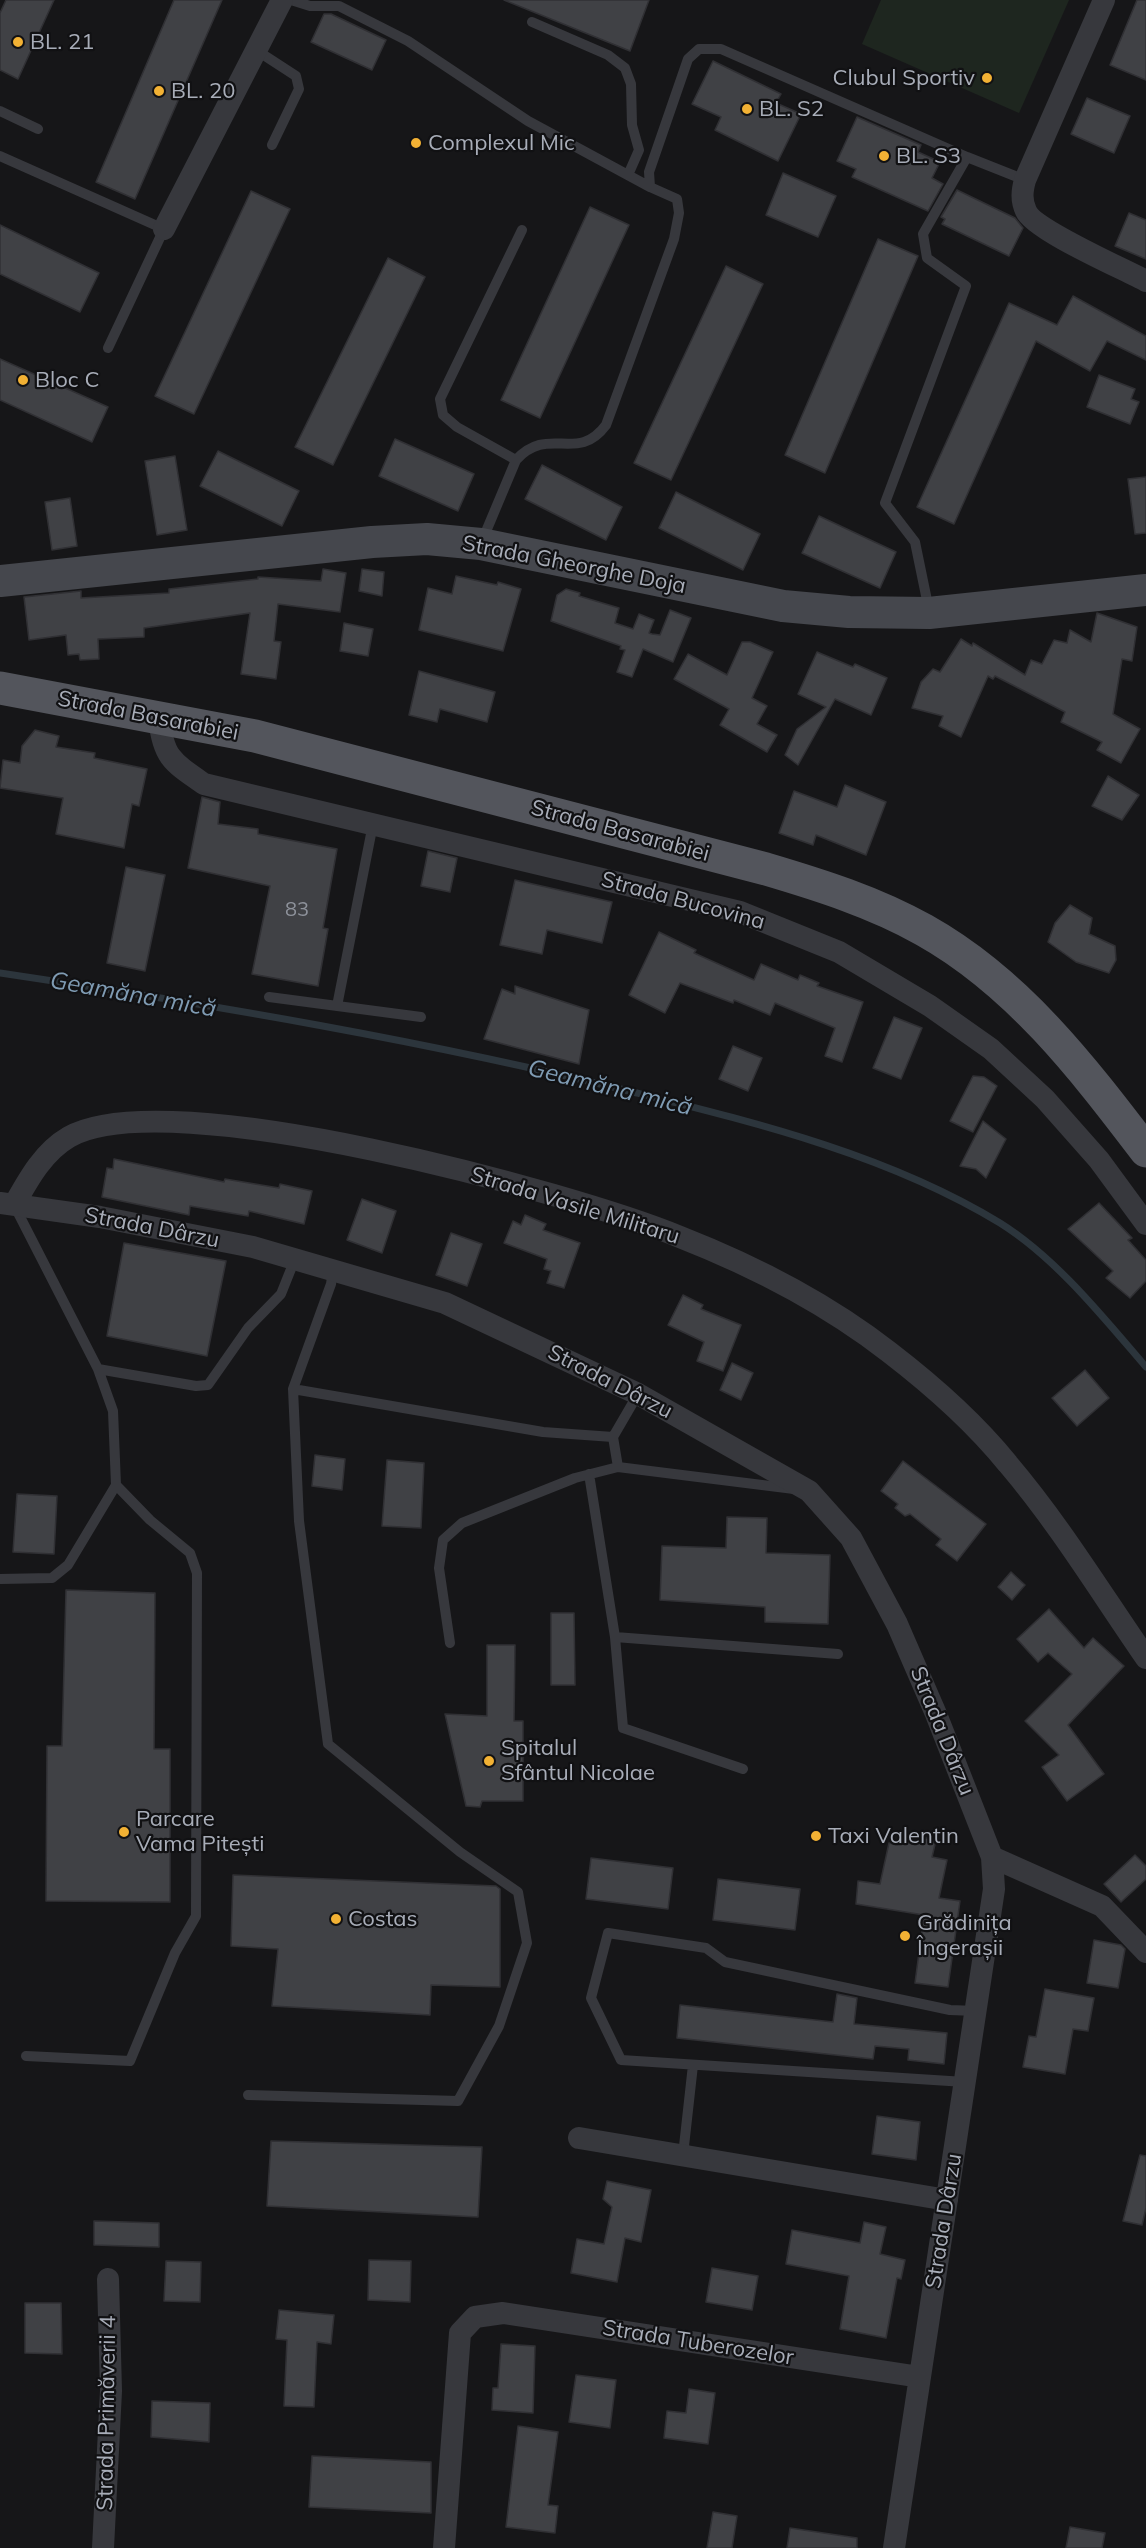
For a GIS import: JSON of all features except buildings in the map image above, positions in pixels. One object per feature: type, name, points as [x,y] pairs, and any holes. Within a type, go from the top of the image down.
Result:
[{"type":"main road","name":"Strada Basarabiei","points":[[0,687],[255,736],[766,869],[830,888],[924,930],[984,970],[1036,1016],[1084,1069],[1146,1150]]},
{"type":"street","points":[[164,229],[282,0]]},
{"type":"street","points":[[1104,0],[1025,180],[1021,195],[1026,213],[1046,230],[1146,281]]},
{"type":"street","name":"Strada Gheorghe Doja","points":[[0,581],[372,542],[426,539],[481,544],[783,606],[849,612],[929,613],[1146,590]]},
{"type":"street","name":"Strada Bucovina","points":[[159,718],[162,746],[178,766],[204,784],[740,912],[839,952],[930,1006],[991,1049],[1045,1099],[1092,1151],[1146,1224]]},
{"type":"street","name":"Strada Vasile Militaru","points":[[7,1204],[36,1166],[69,1137],[106,1126],[146,1122],[214,1124],[286,1133],[476,1175],[626,1217],[680,1236],[767,1276],[828,1309],[889,1352],[964,1416],[1007,1462],[1048,1514],[1146,1659]]},
{"type":"street","name":"Strada Dârzu","points":[[7,1204],[100,1217],[253,1247],[445,1304],[638,1394],[809,1491],[851,1538],[897,1624],[936,1714],[992,1857],[994,1889],[894,2548]]},
{"type":"street","points":[[992,1857],[1102,1906],[1146,1952]]},
{"type":"street","points":[[579,2138],[947,2200]]},
{"type":"street","name":"Strada Primăverii 4","points":[[103,2548],[111,2391],[108,2279]]},
{"type":"street","name":"Strada Tuberozelor","points":[[444,2548],[460,2333],[475,2317],[503,2313],[920,2377]]},
{"type":"lane","points":[[291,0],[310,6],[339,6],[398,36],[528,121],[650,188],[677,199],[678,224],[666,268],[606,425],[596,438],[581,443],[539,443],[526,449],[516,460],[481,544]]},
{"type":"lane","points":[[532,22],[608,55],[625,68],[631,84],[632,125],[639,150],[628,175]]},
{"type":"lane","points":[[650,188],[649,172],[688,58],[699,49],[721,49],[967,157],[1025,180]]},
{"type":"lane","points":[[256,50],[296,76],[299,89],[272,145]]},
{"type":"lane","points":[[0,111],[38,129]]},
{"type":"lane","points":[[0,156],[164,229],[108,348]]},
{"type":"lane","points":[[929,613],[915,542],[885,503],[966,286],[927,258],[923,234],[967,157]]},
{"type":"lane","points":[[516,460],[457,427],[443,416],[440,399],[522,230]]},
{"type":"lane","points":[[336,1006],[373,824]]},
{"type":"lane","points":[[269,997],[421,1017]]},
{"type":"lane","points":[[0,1579],[52,1578],[68,1565],[116,1485],[113,1411],[98,1369],[7,1204]]},
{"type":"lane","points":[[98,1369],[196,1386],[208,1385],[248,1328],[281,1294],[295,1258]]},
{"type":"lane","points":[[248,2095],[458,2102],[499,2026],[527,1943],[518,1892],[460,1852],[328,1744],[299,1521],[293,1389],[331,1284],[333,1271]]},
{"type":"lane","points":[[293,1389],[543,1432],[613,1437]]},
{"type":"lane","points":[[618,1467],[613,1437],[638,1394]]},
{"type":"lane","points":[[450,1643],[439,1568],[443,1540],[462,1523],[590,1474],[618,1467],[809,1491]]},
{"type":"lane","points":[[590,1474],[615,1637],[623,1728],[743,1769]]},
{"type":"lane","points":[[26,2056],[130,2061],[176,1953],[196,1916],[198,1573],[190,1553],[150,1520],[116,1485]]},
{"type":"lane","points":[[615,1637],[838,1654]]},
{"type":"lane","points":[[965,2082],[621,2060],[591,1998],[608,1933],[706,1948],[725,1962],[950,2010],[976,2011]]},
{"type":"lane","points":[[689,2157],[684,2146],[693,2065]]},
{"type":"shaded area","name":"Clubul Sportiv","points":[[881,0],[1069,0],[1019,113],[862,44]]},
{"type":"waterway","name":"Geamăna mică","points":[[0,973],[240,1011],[479,1057],[684,1105],[824,1144],[958,1199],[1021,1237],[1078,1289],[1146,1367]]},
{"type":"place","name":"BL. 21","points":[[18,42]]},
{"type":"place","name":"Clubul Sportiv","points":[[987,78]]},
{"type":"place","name":"BL. 20","points":[[159,91]]},
{"type":"place","name":"BL. S2","points":[[747,109]]},
{"type":"place","name":"Complexul Mic","points":[[416,143]]},
{"type":"place","name":"BL. S3","points":[[884,156]]},
{"type":"place","name":"Bloc C","points":[[23,380]]},
{"type":"place","name":"Spitalul Sfântul Nicolae","points":[[489,1761]]},
{"type":"place","name":"Parcare Vama Pitești","points":[[124,1832]]},
{"type":"place","name":"Taxi Valentin","points":[[816,1836]]},
{"type":"place","name":"Costas","points":[[336,1919]]},
{"type":"place","name":"Grădinița Îngerașii","points":[[905,1936]]}]
